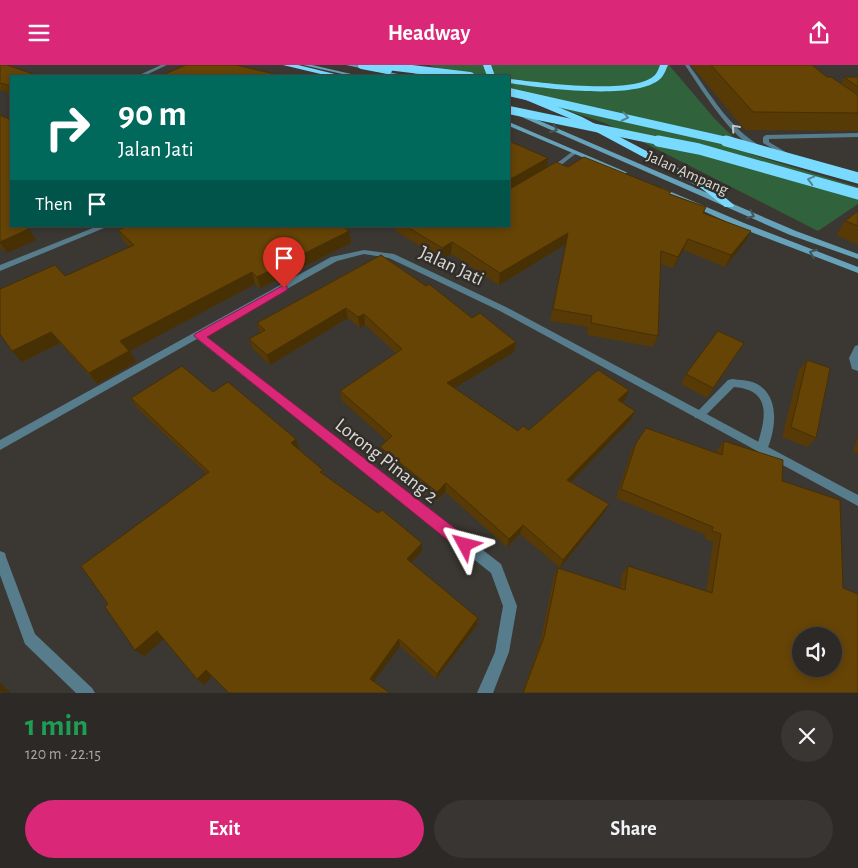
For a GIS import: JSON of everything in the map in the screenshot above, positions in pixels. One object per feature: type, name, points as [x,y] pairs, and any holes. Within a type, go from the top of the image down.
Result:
[{"type":"highway","points":[[287,65],[334,75]]},
{"type":"highway","points":[[362,65],[417,75]]},
{"type":"highway","points":[[379,65],[462,75]]},
{"type":"highway","points":[[510,81],[563,88],[612,89],[649,81],[659,75],[664,65]]},
{"type":"highway","points":[[510,91],[709,136],[802,160],[858,178]]},
{"type":"highway","points":[[510,91],[578,119],[705,186],[729,205]]},
{"type":"highway","points":[[510,110],[699,149],[858,194]]},
{"type":"main road","points":[[305,65],[352,75]]},
{"type":"main road","points":[[348,65],[399,75]]},
{"type":"main road","name":"Jalan Ampang","points":[[510,110],[793,233],[858,257]]},
{"type":"main road","name":"Jalan Ampang","points":[[510,124],[630,176]]},
{"type":"main road","name":"Jalan Ampang","points":[[656,188],[741,225],[858,271]]},
{"type":"street","points":[[142,75],[165,65]]},
{"type":"street","points":[[408,65],[421,75]]},
{"type":"street","points":[[687,65],[741,136],[752,144],[858,182]]},
{"type":"street","points":[[797,161],[772,148],[766,143],[766,137],[858,135]]},
{"type":"street","points":[[542,177],[575,152]]},
{"type":"street","points":[[0,268],[102,227]]},
{"type":"street","name":"Jalan Jati","points":[[0,445],[199,336],[334,259],[364,252],[391,256],[503,309],[858,501]]},
{"type":"street","name":"Lorong Pinang 2","points":[[199,336],[496,569],[510,606],[502,652],[485,693]]},
{"type":"street","points":[[858,348],[854,358],[858,367]]},
{"type":"street","points":[[699,415],[732,383],[750,385],[761,392],[770,409],[769,423],[762,449]]},
{"type":"street","points":[[0,557],[30,639],[87,693]]},
{"type":"green space","points":[[428,65],[669,65],[714,118],[750,154],[858,187],[858,204],[818,231],[605,123],[510,91],[510,75],[460,75]]},
{"type":"building","points":[[0,65],[7,65],[36,75],[10,75],[10,86],[0,83]]},
{"type":"building","points":[[186,65],[236,65],[279,75],[162,75]]},
{"type":"building","points":[[711,65],[812,65],[827,77],[831,77],[858,95],[858,113],[753,112]]},
{"type":"building","points":[[844,77],[858,77],[858,87]]},
{"type":"building","points":[[0,115],[10,120],[10,227],[26,227],[29,229],[0,242]]},
{"type":"building","points":[[510,141],[548,158],[510,179]]},
{"type":"building","points":[[584,157],[671,192],[669,194],[706,207],[703,213],[751,231],[731,255],[688,239],[678,257],[661,251],[658,336],[591,323],[592,316],[553,309],[568,233],[500,273],[452,242],[442,248],[408,227],[510,227],[510,189],[556,162],[568,167]]},
{"type":"building","points":[[858,211],[858,226],[845,221]]},
{"type":"building","points":[[126,227],[343,227],[349,231],[257,277],[252,272],[120,341],[129,351],[89,373],[51,332],[12,351],[0,334],[0,289],[55,265],[65,276],[134,245],[118,230]]},
{"type":"building","points":[[381,255],[426,286],[429,284],[472,318],[480,313],[516,342],[447,383],[518,431],[523,426],[529,430],[598,370],[629,390],[618,400],[635,411],[567,480],[609,504],[563,560],[523,525],[509,539],[446,483],[437,492],[380,447],[392,436],[340,391],[402,349],[364,314],[358,317],[346,308],[267,355],[249,339],[265,330],[257,323]]},
{"type":"building","points":[[718,331],[744,343],[713,388],[686,374]]},
{"type":"building","points":[[807,360],[830,368],[816,438],[791,427]]},
{"type":"building","points":[[182,366],[213,392],[228,382],[296,439],[291,443],[323,470],[320,472],[378,513],[382,510],[422,543],[407,559],[478,618],[437,674],[399,639],[370,679],[390,693],[229,693],[206,670],[197,679],[157,631],[135,650],[105,607],[108,604],[81,566],[209,472],[131,398]]},
{"type":"building","points":[[646,428],[722,455],[724,441],[783,460],[782,481],[840,500],[843,588],[858,594],[858,693],[523,693],[544,637],[558,568],[625,590],[628,566],[712,593],[721,534],[712,531],[713,527],[621,489],[636,443]]},
{"type":"route","points":[[284,288],[199,336],[465,545]]}]
